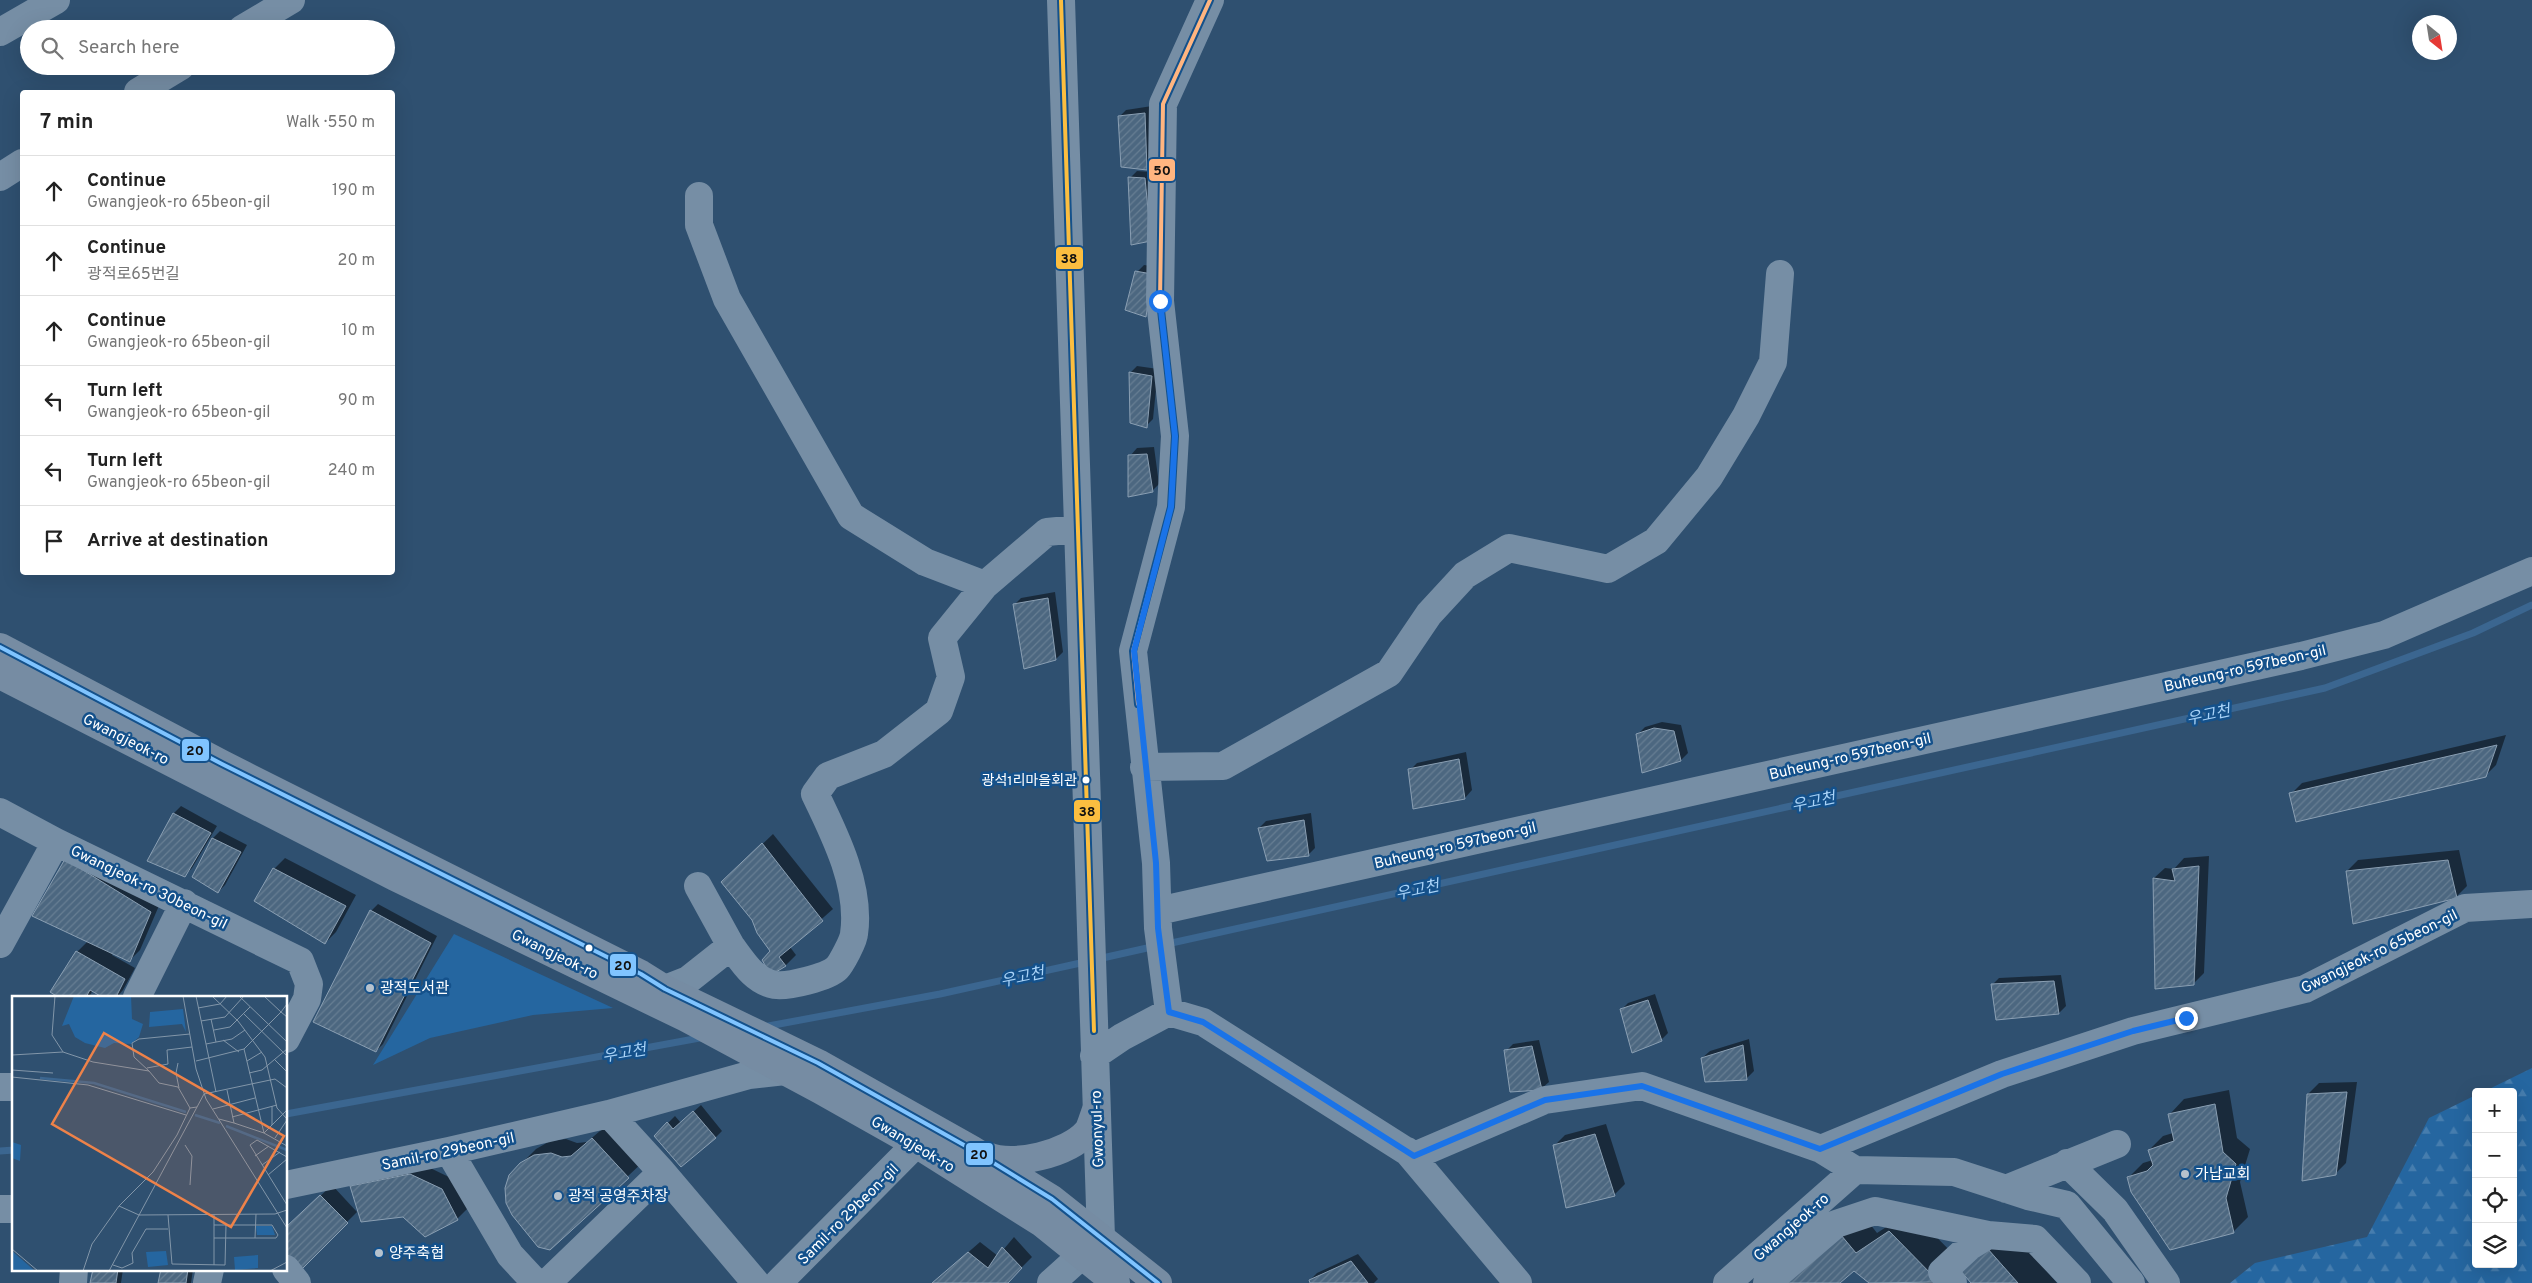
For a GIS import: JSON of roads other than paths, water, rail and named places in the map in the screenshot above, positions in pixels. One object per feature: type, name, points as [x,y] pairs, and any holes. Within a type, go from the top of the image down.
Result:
[{"type":"main road","name":"Gwangjeok-ro","points":[[0,647],[222,764],[641,974],[665,989],[691,1010]]},
{"type":"main road","name":"Gwangjeok-ro","points":[[0,675],[395,877],[691,1010]]},
{"type":"main road","points":[[691,1010],[782,1061]]},
{"type":"main road","name":"Gwangjeok-ro","points":[[782,1061],[1043,1224],[1092,1247],[1158,1283]]},
{"type":"main road","name":"Gwangjeok-ro","points":[[782,1061],[971,1149],[1052,1199],[1092,1247],[1116,1283]]},
{"type":"main road","points":[[971,1149],[998,1160],[1042,1156],[1069,1146],[1088,1131],[1096,1110]]},
{"type":"street","points":[[21,20],[56,0]]},
{"type":"street","points":[[250,16],[291,0]]},
{"type":"street","points":[[698,886],[731,946],[752,974],[776,985],[804,982],[836,968],[854,936],[855,903],[842,857],[815,794],[828,776],[884,754],[939,711],[951,677],[942,638],[985,585],[1047,532],[1078,529],[1061,0]]},
{"type":"street","points":[[1169,1012],[1158,919],[1156,863],[1144,767],[1134,651],[1171,507],[1175,436],[1160,301],[1163,104],[1210,0]]},
{"type":"street","points":[[0,32],[20,21]]},
{"type":"street","points":[[141,90],[166,75]]},
{"type":"street","points":[[0,177],[20,165]]},
{"type":"street","points":[[699,196],[699,225],[726,299],[851,516],[925,562],[985,585]]},
{"type":"street","points":[[1144,767],[1223,766],[1390,673],[1429,614],[1465,575],[1509,548],[1608,569],[1656,541],[1709,477],[1746,416],[1773,362],[1780,274]]},
{"type":"street","name":"Gwonyul-ro","points":[[1078,529],[1096,1110],[1092,1247]]},
{"type":"street","name":"Buheung-ro 597beon-gil","points":[[1158,919],[2310,654],[2384,635],[2532,570]]},
{"type":"street","name":"Gwangjeok-ro 30beon-gil","points":[[0,812],[56,842],[184,902],[300,961],[309,984],[307,999],[288,1036]]},
{"type":"street","points":[[0,944],[56,842]]},
{"type":"street","points":[[137,996],[184,902]]},
{"type":"street","name":"Gwangjeok-ro 65beon-gil","points":[[1820,1149],[2002,1074],[2133,1031],[2305,989],[2465,908],[2532,904]]},
{"type":"street","points":[[665,989],[688,980],[731,946]]},
{"type":"street","points":[[1094,1056],[1122,1037],[1169,1012],[1203,1022],[1414,1156],[1545,1100],[1642,1086],[1820,1149],[1856,1170],[1954,1172],[2006,1189],[2067,1205],[2131,1283]]},
{"type":"street","name":"Samil-ro 29beon-gil","points":[[288,1185],[449,1152],[609,1114],[749,1075],[782,1061]]},
{"type":"street","points":[[609,1114],[662,1172],[756,1283]]},
{"type":"street","name":"Samil-ro 29beon-gil","points":[[778,1283],[916,1144]]},
{"type":"street","points":[[2006,1189],[2117,1144]]},
{"type":"street","points":[[1407,1151],[1518,1283]]},
{"type":"street","points":[[449,1152],[510,1255],[536,1283]]},
{"type":"street","points":[[2067,1163],[2115,1210],[2166,1283]]},
{"type":"street","name":"Gwangjeok-ro","points":[[1727,1283],[1856,1170]]},
{"type":"street","points":[[547,1283],[662,1172]]},
{"type":"street","points":[[1767,1283],[1836,1224],[1875,1211],[1988,1235],[2035,1239],[2077,1283]]},
{"type":"street","points":[[1953,1283],[1942,1272],[1970,1246],[1988,1235]]},
{"type":"street","points":[[1051,1283],[1092,1247]]},
{"type":"street","points":[[73,1283],[74,1270]]},
{"type":"street","points":[[207,1283],[210,1270]]},
{"type":"street","points":[[287,1270],[297,1283]]},
{"type":"waterway","name":"우고천","points":[[1167,944],[2325,688],[2473,633],[2532,605]]},
{"type":"waterway","name":"우고천","points":[[1098,959],[1156,946]]},
{"type":"waterway","name":"우고천","points":[[763,1027],[940,994],[1085,962]]},
{"type":"waterway","name":"우고천","points":[[288,1114],[705,1037]]},
{"type":"waterway","name":"우고천","points":[[0,1151],[12,1150]]},
{"type":"place","name":"광석1리마을회관","points":[[1086,780]]},
{"type":"place","name":"광적도서관","points":[[370,988]]},
{"type":"place","name":"가납교회","points":[[2185,1174]]},
{"type":"place","name":"광적 공영주차장","points":[[558,1196]]},
{"type":"place","name":"양주축협","points":[[379,1253]]}]
